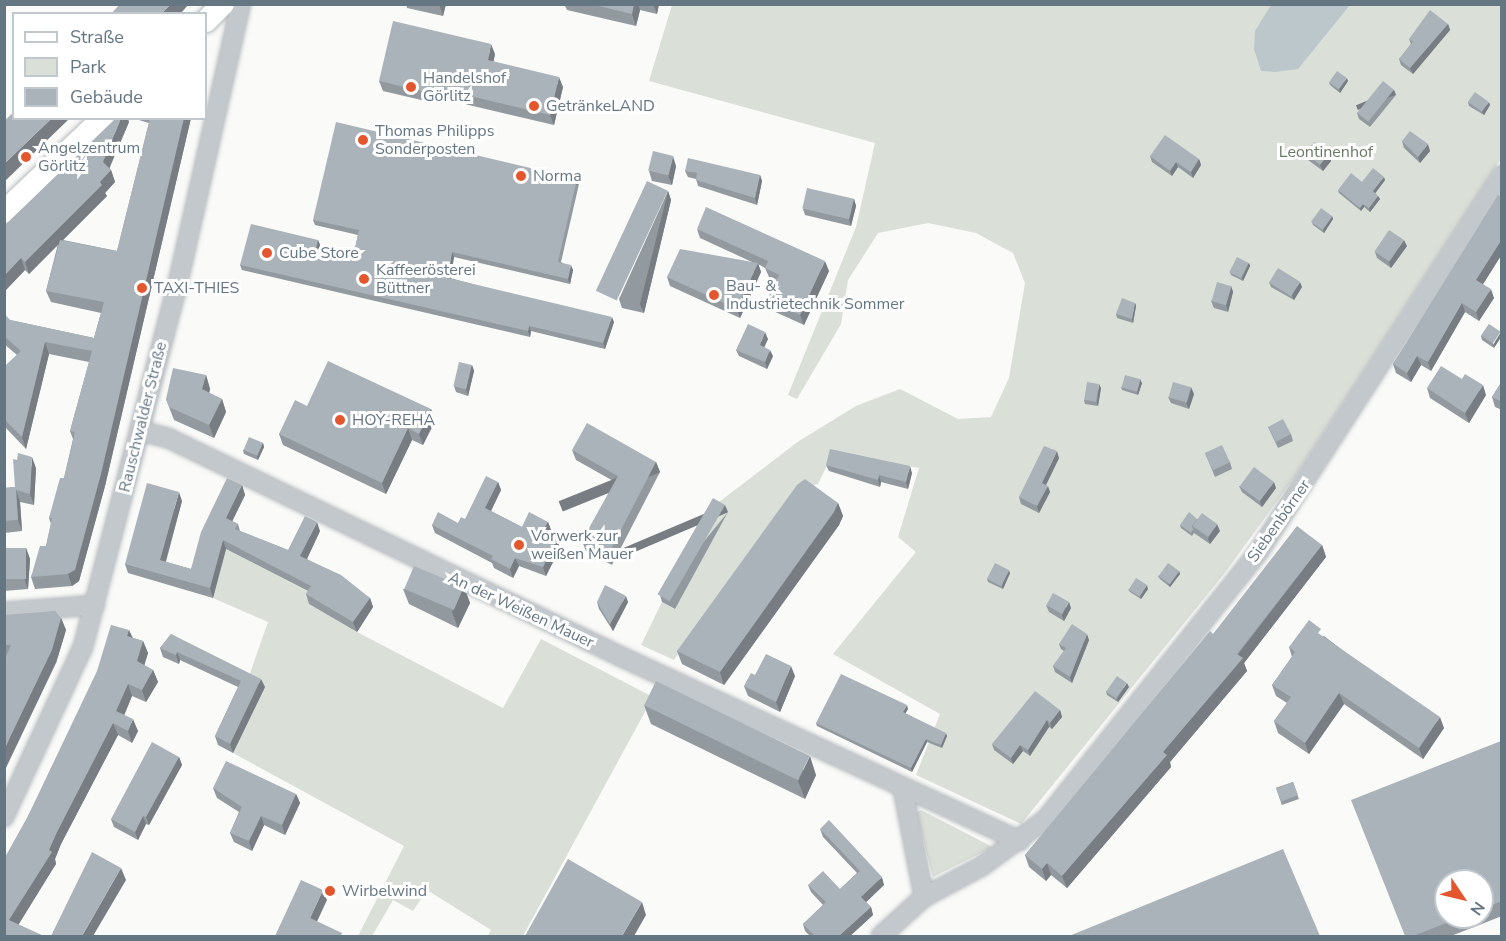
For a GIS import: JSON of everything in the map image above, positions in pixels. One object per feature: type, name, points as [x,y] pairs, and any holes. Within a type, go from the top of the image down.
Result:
[{"type":"main road","points":[[207,20],[223,4]]},
{"type":"main road","points":[[4,213],[101,120]]},
{"type":"street","name":"Rauschwalder Straße","points":[[4,817],[83,647],[140,431],[241,4]]},
{"type":"street","name":"Siebenbörner","points":[[881,936],[924,897],[1020,841],[1046,819],[1259,551],[1502,175]]},
{"type":"street","name":"An der Weißen Mauer","points":[[140,431],[168,438],[903,790],[1020,841]]},
{"type":"street","points":[[4,612],[94,605]]},
{"type":"street","points":[[903,790],[924,897]]},
{"type":"green space","name":"Leontinenhof","points":[[672,5],[1501,5],[1501,159],[1296,475],[1224,574],[1021,824],[916,775],[940,714],[833,654],[916,552],[898,537],[919,468],[833,453],[818,484],[797,489],[674,660],[641,645],[662,602],[674,609],[715,505],[799,441],[856,406],[900,389],[958,419],[991,417],[1009,378],[1025,283],[1013,253],[976,233],[928,223],[878,233],[848,280],[841,324],[797,399],[788,395],[856,227],[875,143],[649,81]]},
{"type":"green space","points":[[226,549],[315,595],[309,604],[357,632],[503,708],[541,639],[653,697],[523,936],[488,936],[491,930],[427,890],[413,911],[393,900],[372,936],[358,936],[404,846],[233,753],[264,688],[249,676],[268,622],[213,598]]},
{"type":"green space","points":[[921,810],[991,848],[933,877],[916,813]]},
{"type":"shaded area","points":[[1271,5],[1350,5],[1298,69],[1275,72],[1261,71],[1254,49],[1255,31]]},
{"type":"building","points":[[120,4],[171,4],[163,12],[113,12]]},
{"type":"building","points":[[590,4],[634,4],[632,14]]},
{"type":"building","points":[[1430,10],[1448,24],[1410,68],[1399,59],[1413,42],[1409,39]]},
{"type":"building","points":[[393,21],[491,44],[488,60],[559,77],[550,115],[432,87],[430,93],[379,81]]},
{"type":"building","points":[[1337,71],[1347,78],[1339,89],[1329,82]]},
{"type":"building","points":[[1383,81],[1394,90],[1368,122],[1357,113]]},
{"type":"building","points":[[1475,92],[1489,102],[1482,112],[1468,102]]},
{"type":"building","points":[[12,114],[12,120],[50,120],[4,164],[4,121]]},
{"type":"building","points":[[114,120],[120,120],[103,162],[111,170],[100,182],[102,185],[25,262],[21,258],[4,276],[4,226]]},
{"type":"building","points":[[150,120],[184,120],[101,474],[75,570],[68,574],[31,577],[40,546],[46,546],[52,518],[49,518],[60,478],[64,478],[75,432],[70,431],[92,351],[45,342],[22,437],[4,419],[4,367],[21,351],[4,336],[4,314],[10,320],[94,338],[104,302],[46,291],[60,240],[117,251]]},
{"type":"building","points":[[336,122],[577,179],[558,262],[571,265],[568,279],[452,252],[448,278],[612,317],[603,343],[529,326],[528,331],[240,265],[251,224],[318,240],[316,248],[353,257],[359,230],[313,220]]},
{"type":"building","points":[[1410,131],[1428,144],[1418,157],[1402,141]]},
{"type":"building","points":[[1165,135],[1199,159],[1191,172],[1176,162],[1170,171],[1150,156]]},
{"type":"building","points":[[1314,142],[1329,154],[1320,165],[1305,153]]},
{"type":"building","points":[[653,151],[673,156],[669,175],[648,170]]},
{"type":"building","points":[[688,158],[760,175],[755,198],[696,180],[697,173],[685,171]]},
{"type":"building","points":[[1373,168],[1384,177],[1373,191],[1378,196],[1369,208],[1363,204],[1360,208],[1338,190],[1351,173],[1362,182]]},
{"type":"building","points":[[647,181],[668,191],[617,300],[596,291]]},
{"type":"building","points":[[807,188],[854,199],[849,219],[802,208]]},
{"type":"building","points":[[1498,195],[1502,197],[1502,239],[1476,280],[1491,289],[1476,312],[1462,303],[1428,362],[1417,356],[1407,373],[1393,364]]},
{"type":"building","points":[[706,207],[825,261],[800,315],[767,300],[779,275],[765,268],[768,261],[697,229]]},
{"type":"building","points":[[1321,208],[1332,216],[1322,230],[1311,222]]},
{"type":"building","points":[[1389,230],[1404,240],[1389,262],[1374,252]]},
{"type":"building","points":[[680,249],[758,263],[737,309],[667,277]]},
{"type":"building","points":[[1237,257],[1249,263],[1241,278],[1229,272]]},
{"type":"building","points":[[1278,268],[1300,282],[1291,296],[1269,282]]},
{"type":"building","points":[[1217,282],[1231,286],[1226,305],[1211,301]]},
{"type":"building","points":[[1122,298],[1135,303],[1132,319],[1116,314]]},
{"type":"building","points":[[748,324],[765,332],[760,345],[770,350],[765,362],[736,350]]},
{"type":"building","points":[[1489,324],[1501,332],[1493,343],[1481,336]]},
{"type":"building","points":[[328,361],[431,409],[419,434],[408,428],[382,483],[279,434],[295,400],[307,406]]},
{"type":"building","points":[[459,362],[472,365],[466,389],[453,386]]},
{"type":"building","points":[[1441,366],[1462,379],[1465,374],[1483,385],[1465,413],[1427,388]]},
{"type":"building","points":[[173,368],[206,375],[202,389],[222,399],[209,425],[169,407],[166,399]]},
{"type":"building","points":[[1125,375],[1140,379],[1137,392],[1122,388]]},
{"type":"building","points":[[1502,381],[1502,402],[1492,397]]},
{"type":"building","points":[[1087,382],[1099,384],[1096,402],[1084,400]]},
{"type":"building","points":[[1173,382],[1191,387],[1187,403],[1169,397]]},
{"type":"building","points":[[1283,419],[1291,434],[1276,442],[1268,427]]},
{"type":"building","points":[[587,423],[656,462],[608,555],[582,541],[618,476],[572,450]]},
{"type":"building","points":[[249,437],[263,443],[257,456],[244,450]]},
{"type":"building","points":[[1222,445],[1230,462],[1213,470],[1205,453]]},
{"type":"building","points":[[1044,446],[1057,451],[1042,483],[1048,486],[1037,506],[1019,497]]},
{"type":"building","points":[[830,449],[910,466],[906,482],[879,475],[878,480],[826,465]]},
{"type":"building","points":[[18,453],[32,457],[30,494],[16,490],[18,520],[4,521],[4,488],[15,487],[13,459],[17,460]]},
{"type":"building","points":[[1254,467],[1274,482],[1260,501],[1240,486]]},
{"type":"building","points":[[486,476],[498,482],[485,508],[522,527],[529,512],[548,522],[542,532],[557,540],[543,567],[515,558],[510,569],[491,559],[493,556],[432,525],[438,512],[458,523],[461,517],[465,519]]},
{"type":"building","points":[[227,478],[242,485],[226,518],[238,524],[235,529],[288,550],[305,516],[317,522],[300,556],[341,575],[370,598],[353,622],[306,594],[311,586],[223,540],[210,588],[125,564],[147,483],[179,492],[160,560],[191,569],[201,532]]},
{"type":"building","points":[[805,479],[838,503],[834,512],[720,672],[677,651],[797,485]]},
{"type":"building","points":[[713,498],[725,505],[670,601],[658,594]]},
{"type":"building","points":[[1189,512],[1197,519],[1192,526],[1191,533],[1180,525]]},
{"type":"building","points":[[1202,513],[1217,524],[1208,537],[1193,526]]},
{"type":"building","points":[[1297,526],[1322,545],[1237,654],[1243,658],[1163,752],[1167,755],[1062,876],[1047,863],[1042,869],[1025,855],[1210,631],[1213,634]]},
{"type":"building","points":[[4,548],[26,548],[26,579],[4,579]]},
{"type":"building","points":[[995,563],[1009,570],[1001,586],[987,579]]},
{"type":"building","points":[[1168,563],[1179,571],[1170,584],[1159,576]]},
{"type":"building","points":[[414,566],[464,587],[454,610],[404,589]]},
{"type":"building","points":[[1136,578],[1147,585],[1140,597],[1129,590]]},
{"type":"building","points":[[605,585],[626,596],[610,624],[597,602]]},
{"type":"building","points":[[1053,593],[1069,602],[1062,614],[1046,605]]},
{"type":"building","points":[[55,611],[61,618],[52,650],[4,750],[4,661],[11,645],[4,645],[4,615]]},
{"type":"building","points":[[1309,620],[1321,629],[1318,633],[1440,717],[1419,748],[1339,693],[1305,743],[1274,721],[1291,697],[1272,685],[1295,652],[1289,647]]},
{"type":"building","points":[[1072,624],[1087,634],[1070,677],[1053,666],[1066,648],[1059,644]]},
{"type":"building","points":[[111,625],[129,630],[127,636],[143,641],[137,661],[153,670],[142,690],[128,684],[116,711],[133,719],[128,731],[113,723],[57,832],[49,850],[52,852],[9,920],[44,936],[4,936],[4,859],[28,816],[97,671]]},
{"type":"building","points":[[171,634],[261,679],[230,744],[215,736],[241,681],[177,652],[176,655],[160,648]]},
{"type":"building","points":[[766,654],[791,666],[776,702],[744,686],[751,673],[755,675]]},
{"type":"building","points":[[841,674],[907,705],[903,712],[946,733],[941,745],[926,739],[911,768],[816,723]]},
{"type":"building","points":[[1117,676],[1127,683],[1116,698],[1106,692]]},
{"type":"building","points":[[656,681],[810,756],[798,780],[644,705]]},
{"type":"building","points":[[1035,691],[1060,710],[1050,723],[1047,720],[1028,750],[1020,745],[1011,758],[992,744]]},
{"type":"building","points":[[1501,741],[1502,901],[1494,904],[1494,869],[1434,869],[1434,928],[1413,936],[1405,936],[1351,800]]},
{"type":"building","points":[[152,742],[179,757],[146,817],[143,816],[135,832],[111,819]]},
{"type":"building","points":[[226,761],[296,794],[282,825],[261,816],[249,841],[230,833],[242,807],[213,788]]},
{"type":"building","points":[[1293,782],[1298,795],[1281,802],[1276,788]]},
{"type":"building","points":[[829,820],[882,877],[861,897],[871,907],[839,936],[815,936],[803,924],[826,902],[808,885],[823,871],[840,889],[860,871],[820,829]]},
{"type":"building","points":[[1283,849],[1320,936],[1069,936]]},
{"type":"building","points":[[92,852],[121,868],[82,936],[51,936]]},
{"type":"building","points":[[568,859],[642,902],[622,936],[525,936]]},
{"type":"building","points":[[301,880],[323,890],[310,918],[342,933],[341,936],[275,936]]},
{"type":"place","name":"Handelshof Görlitz","points":[[411,87]]},
{"type":"place","name":"GetränkeLAND","points":[[534,106]]},
{"type":"place","name":"Thomas Philipps Sonderposten","points":[[363,140]]},
{"type":"place","name":"Angelzentrum Görlitz","points":[[26,157]]},
{"type":"place","name":"Norma","points":[[521,176]]},
{"type":"place","name":"Cube Store","points":[[267,253]]},
{"type":"place","name":"Kaffeerösterei Büttner","points":[[364,279]]},
{"type":"place","name":"TAXI-THIES","points":[[142,288]]},
{"type":"place","name":"Bau- & Industrietechnik Sommer","points":[[714,295]]},
{"type":"place","name":"HOY-REHA","points":[[340,420]]},
{"type":"place","name":"Vorwerk zur weißen Mauer","points":[[519,545]]},
{"type":"place","name":"Wirbelwind","points":[[330,891]]}]
